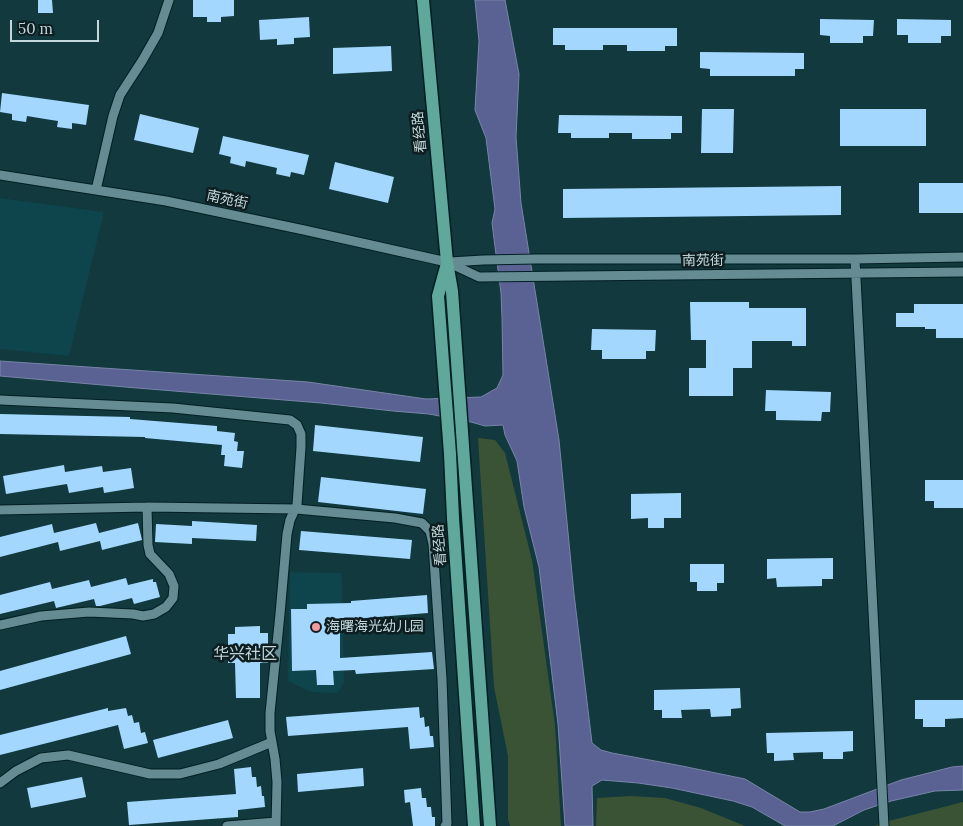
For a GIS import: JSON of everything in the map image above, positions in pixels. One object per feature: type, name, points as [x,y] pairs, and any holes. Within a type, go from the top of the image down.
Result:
[{"type":"main road","name":"看经路","points":[[423,0],[447,262],[452,291],[490,826]]},
{"type":"main road","name":"看经路","points":[[447,262],[438,296],[474,826]]},
{"type":"street","points":[[96,190],[113,116],[120,95],[158,33],[169,0]]},
{"type":"street","name":"南苑街","points":[[0,175],[176,203],[304,230],[447,262],[479,278],[963,272]]},
{"type":"street","name":"南苑街","points":[[447,262],[536,259],[963,257]]},
{"type":"street","points":[[855,259],[884,826]]},
{"type":"street","points":[[0,400],[173,408],[290,420],[297,425],[301,434],[297,505],[290,520],[287,534],[270,713],[270,731],[277,782],[276,824],[226,826]]},
{"type":"street","points":[[0,625],[41,616],[89,612],[143,616],[154,614],[166,608],[173,598],[174,586],[169,574],[150,554],[147,507]]},
{"type":"street","points":[[0,510],[147,507],[296,509],[395,518],[422,523],[430,531],[433,544],[442,679],[447,824],[445,826]]},
{"type":"street","points":[[0,783],[16,771],[41,758],[68,756],[150,774],[180,774],[219,764],[272,742]]},
{"type":"shaded area","points":[[0,198],[104,212],[69,356],[0,349]]},
{"type":"shaded area","name":"海曙海光幼儿园","points":[[290,572],[342,573],[344,682],[338,693],[311,692],[288,681]]},
{"type":"green space","points":[[478,438],[495,440],[505,453],[532,560],[555,725],[561,826],[510,826],[508,819],[508,756],[494,687]]},
{"type":"green space","points":[[631,796],[665,798],[701,808],[745,826],[596,826],[597,798]]},
{"type":"green space","points":[[963,802],[963,826],[875,826],[881,823]]},
{"type":"water","points":[[475,0],[505,0],[519,74],[516,137],[521,203],[559,440],[574,594],[592,743],[601,750],[612,753],[745,779],[800,812],[824,809],[901,780],[952,767],[963,766],[963,790],[935,791],[891,801],[864,810],[833,826],[785,826],[752,807],[733,801],[672,788],[602,780],[592,786],[593,826],[565,826],[558,724],[539,567],[524,507],[517,461],[505,435],[503,425],[485,426],[429,414],[321,403],[0,376],[0,361],[308,382],[426,399],[481,397],[497,388],[503,375],[501,293],[492,223],[495,209],[486,138],[475,110],[479,41]]},
{"type":"building","points":[[38,0],[52,0],[53,13],[38,13]]},
{"type":"building","points":[[193,0],[234,0],[234,16],[221,17],[221,22],[207,22],[207,17],[193,17]]},
{"type":"building","points":[[309,17],[310,37],[294,38],[294,44],[277,45],[277,39],[260,40],[259,20]]},
{"type":"building","points":[[820,19],[874,20],[873,36],[863,36],[863,43],[830,43],[830,36],[820,35]]},
{"type":"building","points":[[897,19],[951,20],[951,36],[941,36],[941,43],[908,43],[908,35],[897,35]]},
{"type":"building","points":[[553,28],[677,28],[677,46],[665,46],[665,51],[627,51],[627,45],[603,45],[603,50],[565,50],[565,45],[553,45]]},
{"type":"building","points":[[391,46],[392,71],[333,74],[333,48]]},
{"type":"building","points":[[700,52],[804,53],[804,69],[795,69],[795,76],[710,76],[710,69],[700,68]]},
{"type":"building","points":[[2,93],[89,105],[86,125],[72,123],[72,129],[57,127],[58,121],[27,116],[26,122],[12,120],[12,114],[0,112]]},
{"type":"building","points":[[702,109],[734,109],[733,153],[701,153]]},
{"type":"building","points":[[840,109],[926,109],[926,146],[840,146]]},
{"type":"building","points":[[140,114],[199,128],[193,153],[134,140]]},
{"type":"building","points":[[559,115],[682,116],[682,133],[671,133],[671,139],[632,139],[632,133],[609,133],[609,138],[571,138],[571,133],[558,133]]},
{"type":"building","points":[[223,136],[309,155],[304,175],[291,172],[290,177],[276,174],[277,168],[246,161],[245,167],[230,163],[231,157],[219,154]]},
{"type":"building","points":[[335,162],[394,177],[388,203],[329,189]]},
{"type":"building","points":[[919,183],[963,183],[963,213],[919,213]]},
{"type":"building","points":[[841,186],[841,215],[563,218],[563,189]]},
{"type":"building","points":[[690,302],[749,302],[749,308],[806,308],[806,346],[792,346],[792,341],[752,341],[752,368],[733,368],[733,396],[689,396],[689,368],[706,368],[706,340],[691,340]]},
{"type":"building","points":[[914,304],[963,304],[963,338],[936,338],[936,329],[925,329],[925,327],[896,327],[896,313],[914,313]]},
{"type":"building","points":[[592,329],[656,330],[655,351],[646,351],[646,359],[602,359],[602,350],[591,350]]},
{"type":"building","points":[[766,390],[831,392],[830,412],[822,412],[821,421],[776,420],[776,411],[765,411]]},
{"type":"building","points":[[0,414],[130,417],[130,419],[217,426],[217,431],[235,433],[234,441],[238,442],[237,451],[244,451],[242,468],[224,466],[225,455],[221,455],[222,445],[145,437],[0,434]]},
{"type":"building","points":[[315,425],[423,437],[420,462],[313,451]]},
{"type":"building","points":[[64,465],[65,472],[102,466],[103,472],[131,468],[134,488],[104,493],[103,487],[69,493],[67,484],[6,494],[3,476]]},
{"type":"building","points":[[321,477],[426,489],[423,514],[318,502]]},
{"type":"building","points":[[925,480],[963,480],[963,508],[934,508],[934,501],[925,501]]},
{"type":"building","points":[[681,493],[681,518],[664,518],[664,528],[648,528],[648,518],[631,519],[631,494]]},
{"type":"building","points":[[192,521],[257,525],[256,541],[192,538],[192,544],[155,542],[156,524],[192,526]]},
{"type":"building","points":[[96,523],[99,533],[138,523],[142,540],[102,550],[100,541],[60,551],[58,542],[0,557],[0,537],[52,524],[54,533]]},
{"type":"building","points":[[301,531],[412,540],[410,559],[299,550]]},
{"type":"building","points":[[833,558],[833,579],[822,579],[822,586],[777,587],[776,578],[767,579],[767,559]]},
{"type":"building","points":[[690,564],[724,564],[724,583],[717,583],[717,591],[697,591],[697,582],[690,582]]},
{"type":"building","points":[[126,578],[128,585],[153,579],[153,582],[156,582],[160,597],[134,604],[132,598],[100,606],[96,606],[94,599],[56,608],[54,601],[0,614],[0,595],[50,582],[52,589],[89,580],[91,587]]},
{"type":"building","points":[[427,595],[428,613],[340,620],[340,658],[432,652],[434,669],[356,674],[355,670],[333,671],[334,685],[317,685],[316,670],[292,671],[291,609],[307,609],[307,604],[351,603],[351,601]]},
{"type":"building","points":[[260,626],[260,633],[268,633],[268,663],[260,663],[260,698],[236,698],[235,663],[228,663],[228,634],[235,634],[235,627]]},
{"type":"building","points":[[126,636],[131,654],[0,690],[0,671]]},
{"type":"building","points":[[740,688],[741,708],[731,709],[731,716],[711,717],[710,709],[681,710],[682,718],[662,718],[662,710],[654,710],[654,690]]},
{"type":"building","points":[[915,700],[963,700],[963,718],[945,719],[945,727],[923,727],[923,719],[915,719]]},
{"type":"building","points":[[419,707],[420,718],[424,717],[425,727],[429,726],[430,736],[433,736],[434,747],[410,749],[408,727],[288,736],[286,717]]},
{"type":"building","points":[[108,708],[108,711],[126,708],[128,716],[132,715],[134,723],[139,722],[141,733],[145,732],[148,743],[124,749],[118,725],[0,755],[0,735]]},
{"type":"building","points":[[228,720],[233,738],[158,758],[153,740]]},
{"type":"building","points":[[853,731],[853,751],[843,752],[843,759],[823,759],[823,752],[793,753],[794,760],[774,761],[774,753],[767,753],[766,733]]},
{"type":"building","points":[[251,767],[252,777],[256,777],[257,787],[261,786],[265,807],[238,810],[238,817],[129,825],[127,802],[236,794],[234,769]]},
{"type":"building","points":[[363,768],[364,786],[298,792],[297,774]]},
{"type":"building","points":[[82,777],[86,797],[31,808],[27,788]]},
{"type":"building","points":[[421,788],[422,798],[426,798],[427,807],[431,807],[432,817],[435,817],[435,826],[413,826],[410,802],[405,803],[404,790]]},
{"type":"place","name":"海曙海光幼儿园","points":[[316,627]]},
{"type":"district","name":"华兴社区","points":[[245,654]]}]
